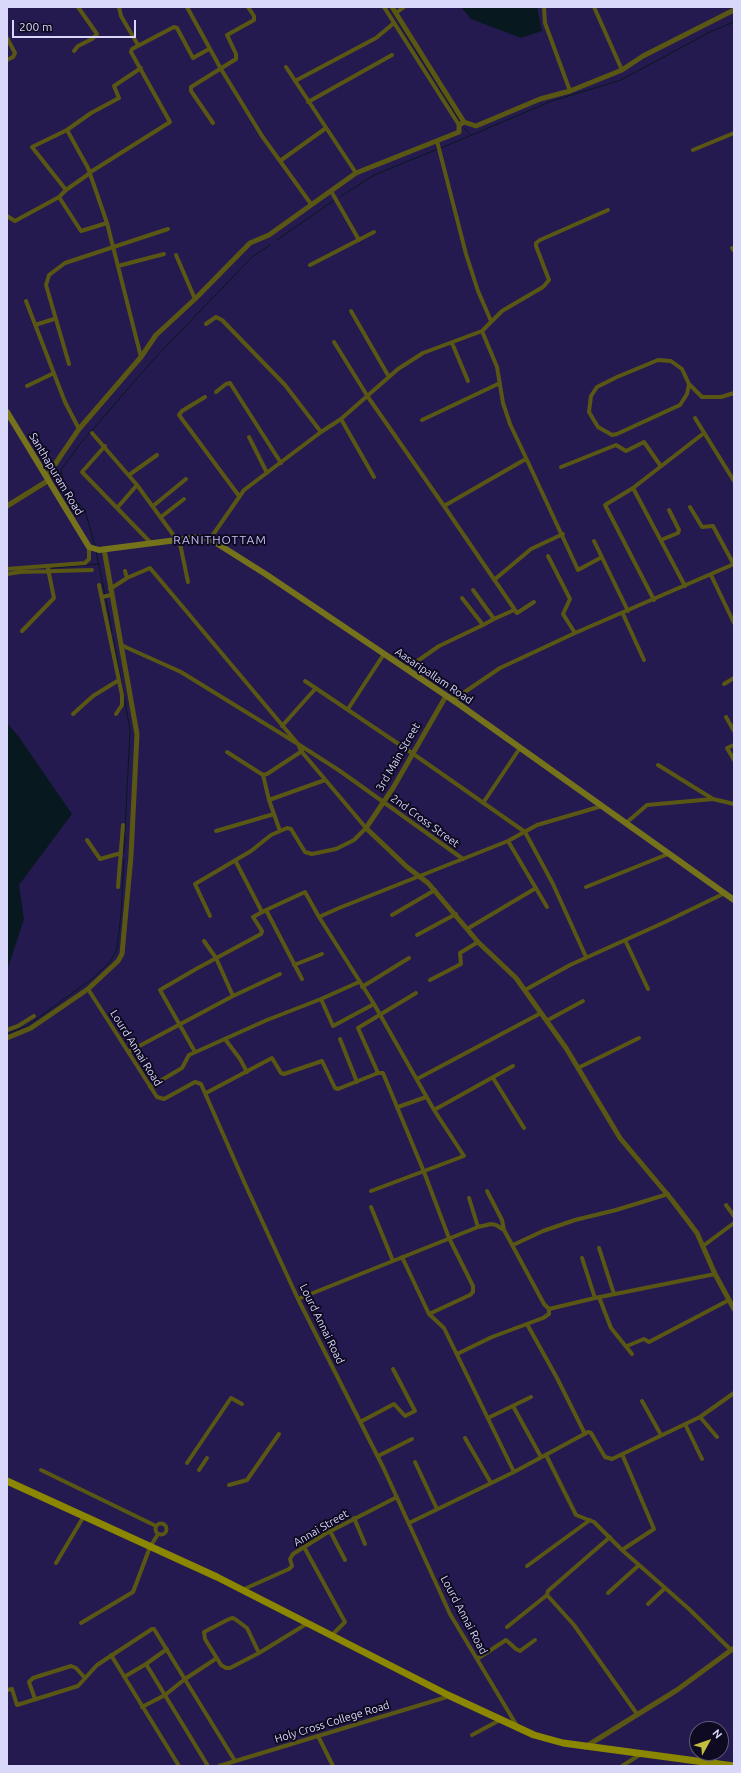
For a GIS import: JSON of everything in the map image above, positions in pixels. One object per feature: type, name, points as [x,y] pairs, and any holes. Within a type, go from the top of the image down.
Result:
[{"type":"main road","name":"Santhapuram Road","points":[[7,412],[48,478],[96,549]]},
{"type":"main road","points":[[96,549],[200,537],[210,539]]},
{"type":"main road","name":"Aasaripallam Road","points":[[210,539],[452,700],[723,894],[734,900]]},
{"type":"main road","points":[[7,1481],[242,1590],[450,1696],[534,1735],[563,1744],[734,1766]]},
{"type":"street","points":[[74,51],[78,46],[92,39],[97,34],[78,7]]},
{"type":"street","points":[[118,7],[121,16],[138,44]]},
{"type":"street","points":[[187,7],[209,49],[262,136],[311,204]]},
{"type":"street","points":[[213,123],[191,89],[192,86],[232,62],[237,56],[227,35],[254,20],[254,16],[248,7]]},
{"type":"street","points":[[384,7],[461,124],[476,126],[540,98],[570,91],[622,70],[643,56],[734,10]]},
{"type":"street","points":[[7,506],[48,478],[79,428],[141,357],[156,335],[196,299],[250,243],[269,235],[356,173],[459,132],[461,124],[392,7]]},
{"type":"street","points":[[396,13],[404,7]]},
{"type":"street","points":[[544,7],[545,23],[570,91]]},
{"type":"street","points":[[594,7],[622,70]]},
{"type":"street","points":[[295,81],[376,38],[394,23]]},
{"type":"street","points":[[7,216],[15,221],[59,197],[66,190],[90,173],[170,122],[131,50],[138,44],[176,27],[193,58],[209,49]]},
{"type":"street","points":[[7,38],[15,53],[13,57],[7,60]]},
{"type":"street","points":[[308,102],[392,55]]},
{"type":"street","points":[[286,67],[356,173]]},
{"type":"street","points":[[66,190],[32,147],[67,130],[91,113],[119,98],[114,86],[140,68]]},
{"type":"street","points":[[280,161],[326,128]]},
{"type":"street","points":[[67,130],[90,173],[107,223],[141,357]]},
{"type":"street","points":[[693,150],[734,133]]},
{"type":"street","points":[[437,141],[466,254],[478,291],[491,321]]},
{"type":"street","points":[[331,191],[359,240]]},
{"type":"street","points":[[59,197],[81,231],[107,223]]},
{"type":"street","points":[[210,539],[232,510],[239,496],[321,432],[341,419],[411,360],[423,353],[482,331],[502,311],[547,284],[548,276],[536,243],[608,210]]},
{"type":"street","points":[[69,364],[54,319],[46,285],[49,275],[65,264],[113,246],[168,229]]},
{"type":"street","points":[[310,265],[374,232]]},
{"type":"street","points":[[118,266],[164,254]]},
{"type":"street","points":[[176,255],[196,299]]},
{"type":"street","points":[[26,301],[65,402],[79,428]]},
{"type":"street","points":[[351,311],[389,377]]},
{"type":"street","points":[[206,324],[216,317],[220,318],[285,385],[321,432]]},
{"type":"street","points":[[35,325],[54,319]]},
{"type":"street","points":[[482,331],[497,368],[503,403],[510,424],[563,534],[578,570],[602,558]]},
{"type":"street","points":[[334,342],[368,397],[514,610],[518,614],[534,602]]},
{"type":"street","points":[[452,343],[468,381]]},
{"type":"street","points":[[689,384],[687,394],[680,405],[617,434],[612,435],[598,427],[589,412],[591,396],[597,387],[658,360],[670,361],[682,369],[689,384],[702,397],[721,397],[734,393]]},
{"type":"street","points":[[27,386],[54,373]]},
{"type":"street","points":[[422,420],[500,383]]},
{"type":"street","points":[[216,392],[226,384],[231,385],[281,463]]},
{"type":"street","points":[[205,397],[182,411],[179,415],[239,496]]},
{"type":"street","points":[[695,418],[734,481]]},
{"type":"street","points":[[341,419],[374,477]]},
{"type":"street","points":[[92,433],[105,446],[138,486],[178,540],[188,582]]},
{"type":"street","points":[[654,600],[605,508],[606,503],[633,488],[660,465],[704,433]]},
{"type":"street","points":[[249,436],[267,473]]},
{"type":"street","points":[[561,467],[616,445],[626,451],[644,442],[660,465]]},
{"type":"street","points":[[105,446],[82,472],[152,543]]},
{"type":"street","points":[[129,475],[157,455]]},
{"type":"street","points":[[444,506],[524,460],[527,460]]},
{"type":"street","points":[[153,506],[186,479]]},
{"type":"street","points":[[117,508],[138,486]]},
{"type":"street","points":[[633,488],[685,586]]},
{"type":"street","points":[[161,517],[184,499]]},
{"type":"street","points":[[452,700],[500,668],[575,633],[623,614],[734,564],[713,526],[702,527],[690,507]]},
{"type":"street","points":[[661,540],[678,533],[679,530],[669,510]]},
{"type":"street","points":[[494,580],[531,549],[563,534]]},
{"type":"street","points":[[594,541],[628,611]]},
{"type":"street","points":[[7,574],[87,562],[96,549]]},
{"type":"street","points":[[7,1038],[31,1028],[88,989],[118,961],[122,954],[131,856],[137,734],[110,589],[96,549]]},
{"type":"street","points":[[548,556],[570,599],[563,614],[575,633]]},
{"type":"street","points":[[22,631],[54,598],[48,568]]},
{"type":"street","points":[[7,569],[48,568],[92,570]]},
{"type":"street","points":[[110,589],[127,578],[150,568],[298,744],[301,752],[366,828],[435,890],[478,942],[516,978],[541,1013],[548,1020],[620,1138],[668,1194],[697,1233],[715,1274],[734,1307]]},
{"type":"street","points":[[125,571],[127,578]]},
{"type":"street","points":[[711,575],[734,623]]},
{"type":"street","points":[[99,585],[119,680],[122,705],[116,714]]},
{"type":"street","points":[[474,590],[494,619]]},
{"type":"street","points":[[102,597],[111,595]]},
{"type":"street","points":[[462,598],[483,625]]},
{"type":"street","points":[[406,669],[440,646],[514,610]]},
{"type":"street","points":[[623,614],[644,660]]},
{"type":"street","points":[[110,635],[118,634]]},
{"type":"street","name":"2nd Cross Street","points":[[121,645],[181,672],[306,749],[463,859]]},
{"type":"street","points":[[348,709],[384,654]]},
{"type":"street","points":[[724,684],[734,678]]},
{"type":"street","points":[[73,714],[93,696],[119,680]]},
{"type":"street","points":[[305,681],[348,709],[525,832],[553,884],[586,957]]},
{"type":"street","points":[[282,726],[316,688]]},
{"type":"street","name":"3rd Main Street","points":[[366,828],[446,696]]},
{"type":"street","points":[[726,716],[734,731]]},
{"type":"street","points":[[734,745],[727,748],[734,760]]},
{"type":"street","points":[[483,803],[520,748]]},
{"type":"street","points":[[263,775],[267,774],[306,749]]},
{"type":"street","points":[[227,752],[263,775],[269,800],[280,831]]},
{"type":"street","points":[[658,765],[713,799]]},
{"type":"street","points":[[269,800],[325,780]]},
{"type":"street","points":[[626,824],[647,804],[713,799],[734,804]]},
{"type":"street","points":[[319,917],[418,875],[508,841],[537,825],[602,806]]},
{"type":"street","points":[[216,831],[274,814]]},
{"type":"street","points":[[118,887],[123,825]]},
{"type":"street","points":[[210,916],[196,884],[265,841],[271,835],[287,828],[291,829],[305,852],[312,854],[336,849],[354,840],[366,828]]},
{"type":"street","points":[[87,840],[100,859],[121,854],[131,856]]},
{"type":"street","points":[[508,841],[547,907]]},
{"type":"street","points":[[586,887],[668,854]]},
{"type":"street","points":[[235,860],[302,979]]},
{"type":"street","points":[[467,929],[536,888]]},
{"type":"street","points":[[392,915],[435,890]]},
{"type":"street","points":[[195,1052],[160,990],[261,934],[262,932],[254,918],[264,911],[305,892],[362,987],[374,1004],[426,1097],[464,1156],[371,1191]]},
{"type":"street","points":[[525,990],[586,957],[723,894]]},
{"type":"street","points":[[417,935],[456,914]]},
{"type":"street","points":[[625,940],[648,989]]},
{"type":"street","points":[[204,941],[216,958],[233,996]]},
{"type":"street","points":[[430,980],[461,964],[460,953],[478,942]]},
{"type":"street","points":[[294,965],[322,954]]},
{"type":"street","points":[[362,987],[409,958]]},
{"type":"street","points":[[128,1052],[179,1023],[280,974]]},
{"type":"street","points":[[150,1087],[182,1068],[187,1057],[195,1052],[359,982]]},
{"type":"street","name":"Lourd Annai Road","points":[[88,989],[159,1099],[164,1099],[195,1082],[201,1084],[221,1132],[298,1299],[378,1456],[450,1614],[517,1727]]},
{"type":"street","points":[[378,1073],[358,1028],[379,1014],[416,994]]},
{"type":"street","points":[[321,999],[333,1026],[374,1004]]},
{"type":"street","points":[[548,1020],[583,1001]]},
{"type":"street","points":[[416,1079],[541,1013]]},
{"type":"street","points":[[7,1030],[18,1026],[34,1016]]},
{"type":"street","points":[[578,1068],[639,1038]]},
{"type":"street","points":[[225,1039],[238,1055],[247,1072]]},
{"type":"street","points":[[340,1039],[357,1082]]},
{"type":"street","points":[[206,1093],[247,1072],[270,1058],[274,1058],[281,1073],[284,1074],[322,1061],[336,1089],[378,1073],[383,1073],[398,1107],[449,1238],[471,1280],[473,1292],[470,1295],[429,1314]]},
{"type":"street","points":[[434,1110],[513,1066]]},
{"type":"street","points":[[493,1078],[524,1128]]},
{"type":"street","points":[[398,1107],[426,1097]]},
{"type":"street","points":[[488,1191],[502,1220],[504,1230],[544,1304],[549,1309]]},
{"type":"street","points":[[513,1246],[543,1231],[568,1222],[616,1210],[668,1194]]},
{"type":"street","points":[[469,1198],[478,1227]]},
{"type":"street","points":[[726,1205],[734,1216]]},
{"type":"street","points":[[371,1207],[393,1261]]},
{"type":"street","points":[[704,1246],[734,1223]]},
{"type":"street","points":[[298,1299],[478,1227],[491,1224],[501,1227],[504,1230]]},
{"type":"street","points":[[599,1248],[614,1294]]},
{"type":"street","points":[[402,1257],[429,1314],[444,1328],[514,1472]]},
{"type":"street","points":[[582,1258],[611,1328],[632,1354]]},
{"type":"street","points":[[549,1309],[597,1297],[715,1274]]},
{"type":"street","points":[[627,1346],[644,1339],[649,1342],[729,1300]]},
{"type":"street","points":[[457,1354],[492,1337],[547,1316],[549,1309]]},
{"type":"street","points":[[527,1324],[557,1378],[585,1434]]},
{"type":"street","points":[[360,1422],[394,1404],[405,1416],[415,1410],[393,1369]]},
{"type":"street","points":[[409,1523],[514,1472],[585,1434],[591,1433],[608,1459],[622,1454],[700,1417],[734,1393]]},
{"type":"street","points":[[488,1418],[531,1397]]},
{"type":"street","points":[[187,1463],[231,1398],[242,1404]]},
{"type":"street","points":[[642,1401],[661,1435]]},
{"type":"street","points":[[513,1406],[544,1456],[574,1512],[581,1517],[590,1520],[664,1589],[689,1609],[732,1649],[677,1690],[586,1747]]},
{"type":"street","points":[[700,1417],[716,1437]]},
{"type":"street","points":[[685,1424],[702,1459]]},
{"type":"street","points":[[229,1485],[247,1480],[279,1434]]},
{"type":"street","points":[[465,1438],[491,1482]]},
{"type":"street","points":[[378,1456],[412,1439]]},
{"type":"street","points":[[622,1454],[654,1529],[622,1550]]},
{"type":"street","points":[[200,1470],[207,1458]]},
{"type":"street","points":[[415,1462],[437,1509]]},
{"type":"street","points":[[41,1470],[156,1526]]},
{"type":"street","name":"Annai Street","points":[[242,1590],[289,1569],[292,1566],[291,1556],[304,1547],[354,1518],[397,1497]]},
{"type":"street","points":[[56,1563],[84,1516]]},
{"type":"street","points":[[354,1518],[365,1544]]},
{"type":"street","points":[[527,1566],[590,1520]]},
{"type":"street","points":[[156,1526],[162,1523],[165,1527],[165,1532],[163,1534],[158,1534]]},
{"type":"street","points":[[156,1526],[155,1530],[158,1534]]},
{"type":"street","points":[[330,1531],[345,1560]]},
{"type":"street","points":[[81,1622],[133,1592],[150,1547],[158,1534]]},
{"type":"street","points":[[507,1627],[547,1595],[548,1591],[610,1538]]},
{"type":"street","points":[[304,1547],[345,1621],[345,1624],[332,1635]]},
{"type":"street","points":[[608,1593],[639,1565]]},
{"type":"street","points":[[648,1604],[664,1589]]},
{"type":"street","points":[[547,1595],[574,1625],[592,1654],[637,1714]]},
{"type":"street","points":[[259,1653],[247,1628],[243,1623],[232,1618],[204,1632],[205,1639],[221,1665],[226,1668],[230,1668],[259,1653],[308,1623]]},
{"type":"street","points":[[7,1690],[12,1689],[17,1705],[78,1686],[97,1665],[152,1629],[156,1631],[234,1761]]},
{"type":"street","points":[[477,1659],[506,1640],[520,1651],[535,1640]]},
{"type":"street","points":[[124,1676],[146,1664],[167,1649]]},
{"type":"street","points":[[111,1655],[179,1766]]},
{"type":"street","points":[[142,1707],[166,1695],[185,1679],[217,1658]]},
{"type":"street","points":[[146,1664],[208,1766]]},
{"type":"street","points":[[35,1699],[29,1682],[31,1679],[70,1666],[76,1668],[85,1678]]},
{"type":"street","name":"Holy Cross College Road","points":[[220,1766],[450,1696]]},
{"type":"street","points":[[472,1735],[500,1720]]},
{"type":"street","points":[[318,1736],[333,1766]]},
{"type":"street","points":[[622,1766],[642,1754]]},
{"type":"shaded area","points":[[461,7],[537,7],[542,31],[521,38],[471,19]]},
{"type":"shaded area","points":[[7,723],[19,737],[72,814],[19,885],[24,919],[7,971]]},
{"type":"waterway","points":[[389,7],[460,121]]},
{"type":"waterway","points":[[441,148],[552,101],[621,80],[710,32],[734,22]]},
{"type":"waterway","points":[[464,128],[470,134]]},
{"type":"waterway","points":[[340,197],[374,175],[438,149]]},
{"type":"waterway","points":[[277,240],[333,201]]},
{"type":"waterway","points":[[95,546],[85,510],[65,490],[61,470],[80,444],[152,361],[252,257],[270,245]]},
{"type":"waterway","points":[[96,551],[105,594]]},
{"type":"waterway","points":[[52,568],[99,564]]},
{"type":"waterway","points":[[106,599],[112,632]]},
{"type":"waterway","points":[[113,637],[130,730],[124,853]]},
{"type":"waterway","points":[[7,1034],[27,1026],[93,978],[110,962],[117,949],[121,914],[124,858]]},
{"type":"district","name":"RANITHOTTAM","points":[[220,540]]}]
